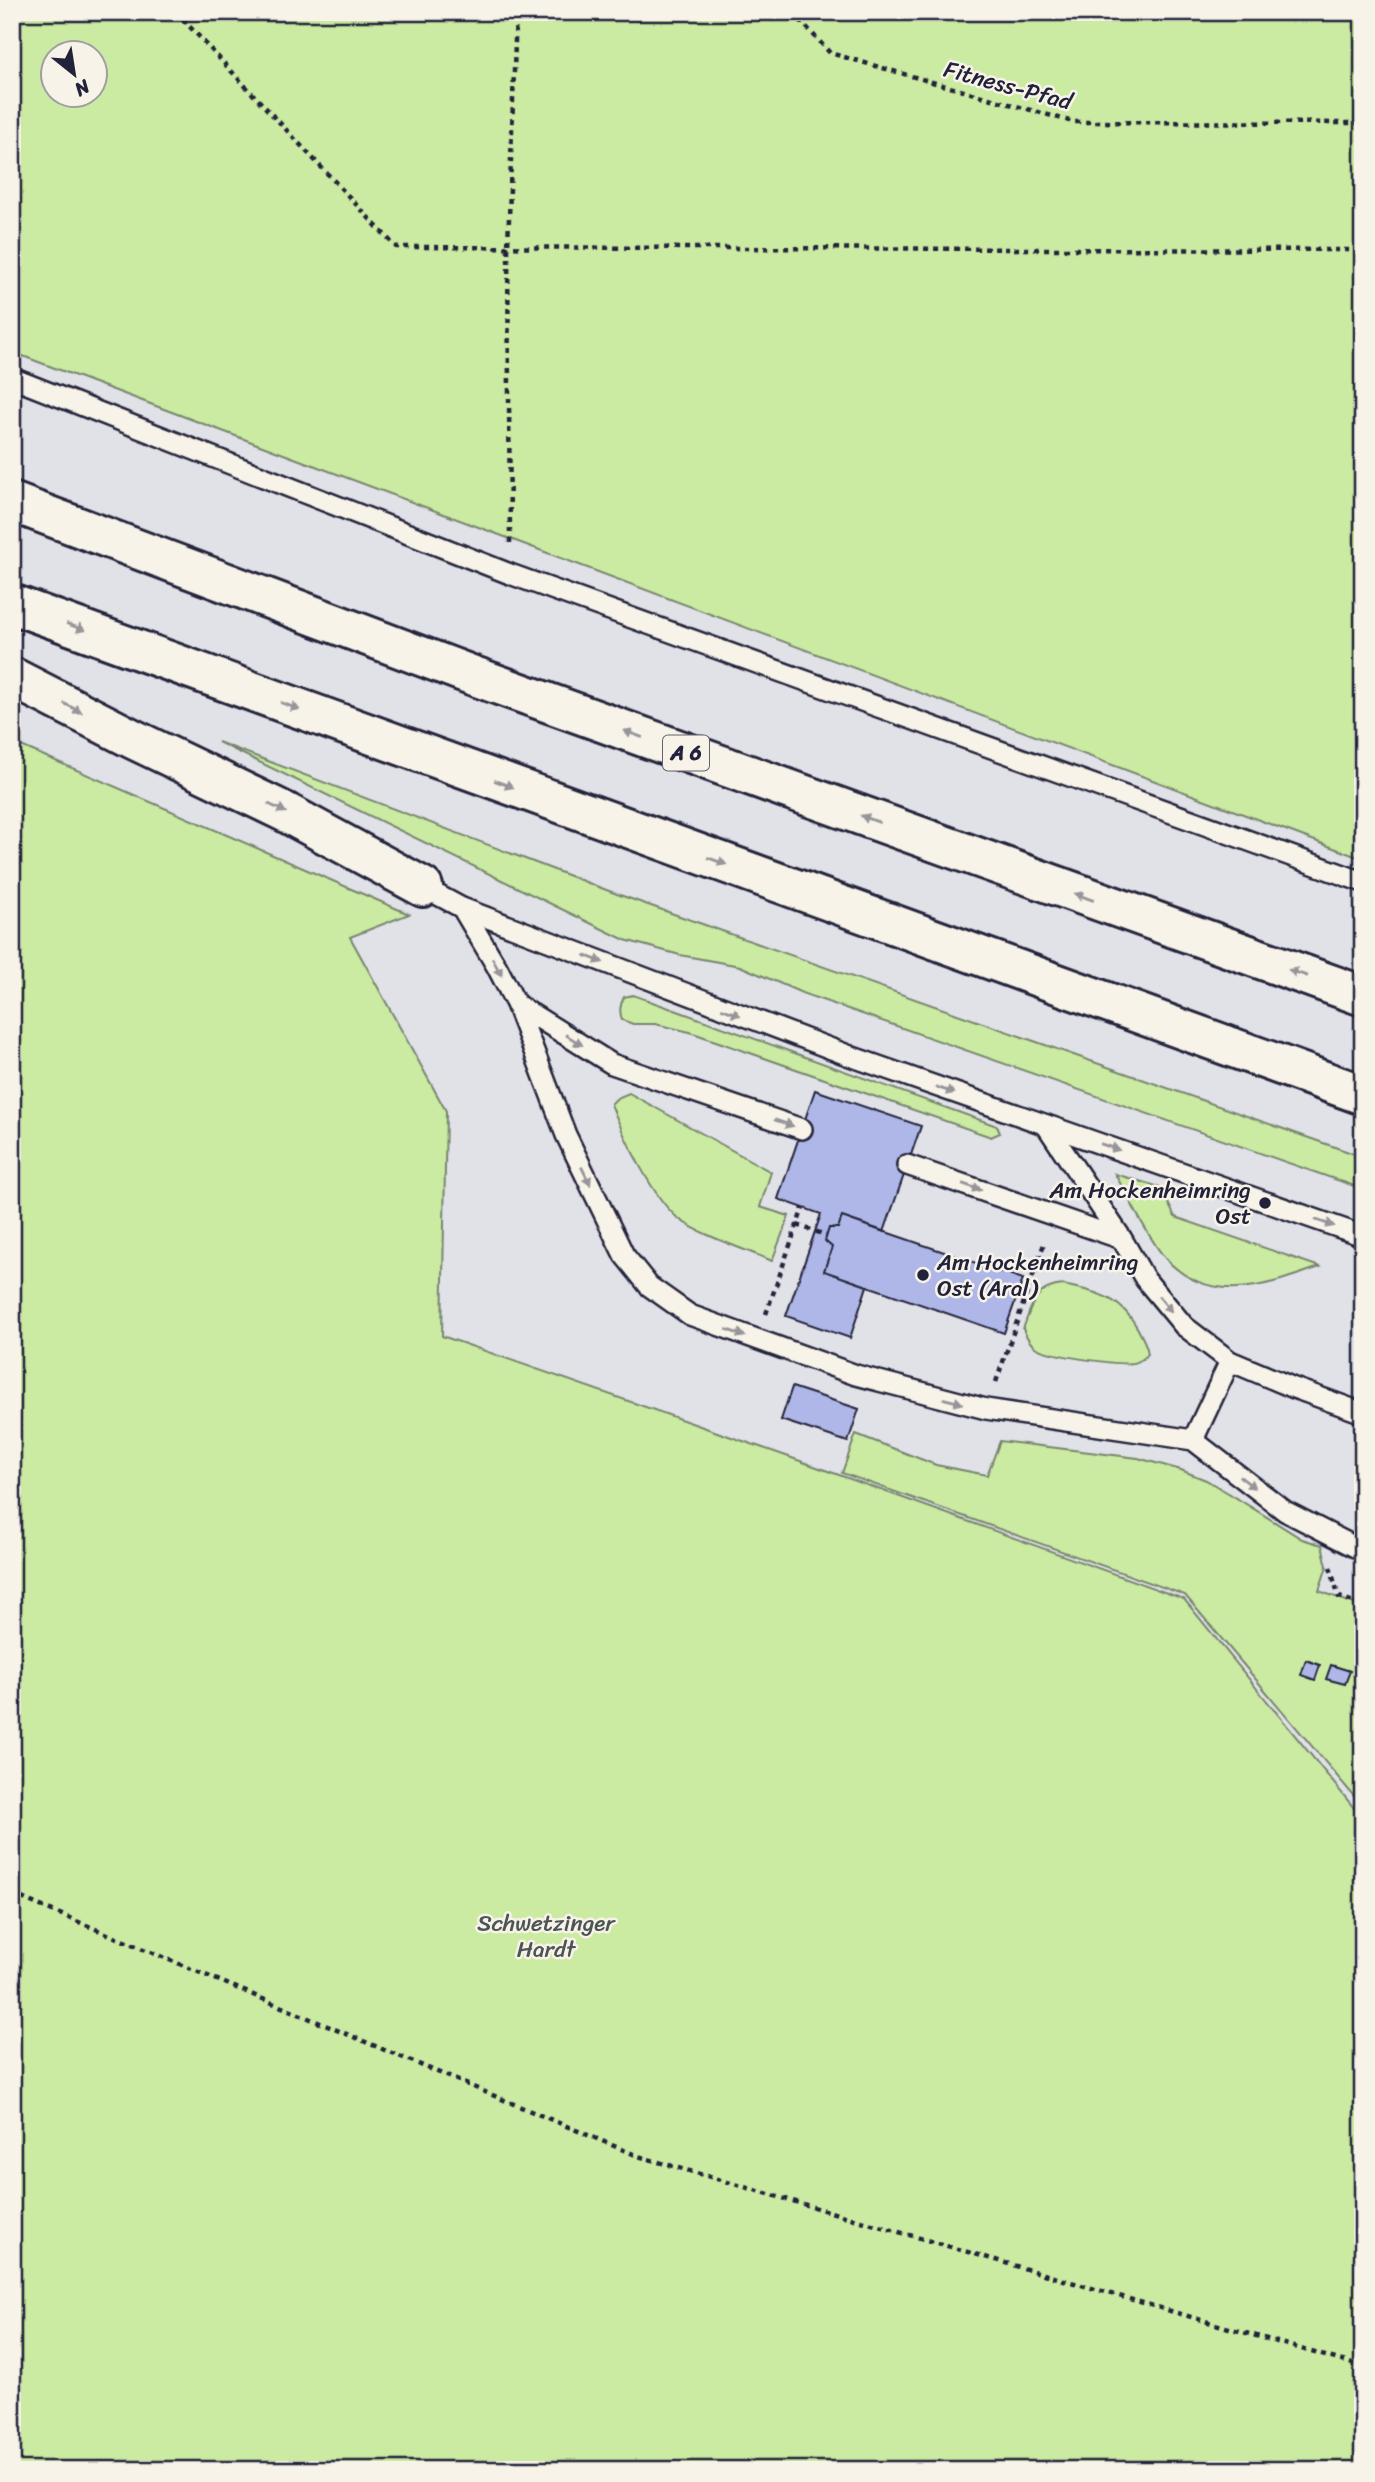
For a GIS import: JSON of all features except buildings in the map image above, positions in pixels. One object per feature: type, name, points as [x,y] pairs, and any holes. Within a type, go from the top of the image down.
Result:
[{"type":"highway","name":"A 6","points":[[12,502],[474,676],[1363,996]]},
{"type":"highway","points":[[12,604],[1363,1095]]},
{"type":"highway","points":[[12,677],[285,812],[422,887]]},
{"type":"lane","points":[[12,378],[510,574],[1363,882]]},
{"type":"lane","points":[[422,887],[462,908],[850,1056],[1363,1236]]},
{"type":"lane","points":[[462,908],[516,1004],[566,1135],[624,1255],[649,1286],[690,1315],[856,1375],[986,1409],[1193,1440],[1285,1511],[1363,1551]]},
{"type":"lane","points":[[516,1004],[612,1064],[802,1129]]},
{"type":"lane","points":[[1046,1125],[1122,1238],[1145,1279],[1184,1326],[1230,1361],[1363,1413]]},
{"type":"lane","points":[[907,1165],[1122,1238]]},
{"type":"lane","points":[[1193,1440],[1230,1361]]},
{"type":"path","points":[[176,12],[396,247],[1363,250]]},
{"type":"path","points":[[510,574],[508,247],[516,12]]},
{"type":"path","name":"Fitness-Pfad","points":[[793,12],[830,53],[1073,122],[1363,123]]},
{"type":"path","points":[[757,1341],[803,1208]]},
{"type":"path","points":[[986,1409],[1054,1215]]},
{"type":"path","points":[[797,1225],[826,1235]]},
{"type":"path","points":[[12,1894],[638,2156],[1363,2367]]},
{"type":"green space","points":[[12,12],[1363,12],[1363,859],[12,352]]},
{"type":"green space","name":"Schwetzinger Hardt","points":[[12,742],[409,914],[350,937],[446,1111],[442,1336],[1184,1599],[1363,1819],[1363,2470],[12,2470]]},
{"type":"green space","points":[[218,742],[617,894],[1363,1157],[1363,1189],[802,993],[740,966],[680,955],[625,940]]},
{"type":"green space","points":[[633,995],[997,1126],[1000,1133],[991,1137],[690,1032],[622,1020],[620,1011],[624,997]]},
{"type":"green space","points":[[629,1093],[771,1172],[760,1207],[789,1216],[772,1261],[699,1231],[669,1210],[640,1166],[611,1104]]},
{"type":"green space","points":[[1115,1174],[1160,1187],[1175,1217],[1320,1267],[1279,1280],[1239,1288],[1200,1283],[1182,1273],[1165,1258],[1145,1229]]},
{"type":"green space","points":[[1063,1285],[1109,1298],[1126,1311],[1144,1341],[1148,1354],[1134,1363],[1114,1363],[1054,1354],[1033,1345],[1023,1329],[1035,1300],[1045,1290]]},
{"type":"green space","points":[[856,1434],[936,1465],[987,1475],[1000,1441],[1138,1458],[1206,1480],[1302,1539],[1322,1545],[1327,1566],[1319,1591],[1363,1607],[1363,1807],[1185,1595],[842,1473]]},
{"type":"place","name":"Am Hockenheimring Ost","points":[[1265,1203]]},
{"type":"place","name":"Am Hockenheimring Ost (Aral)","points":[[923,1275]]}]
